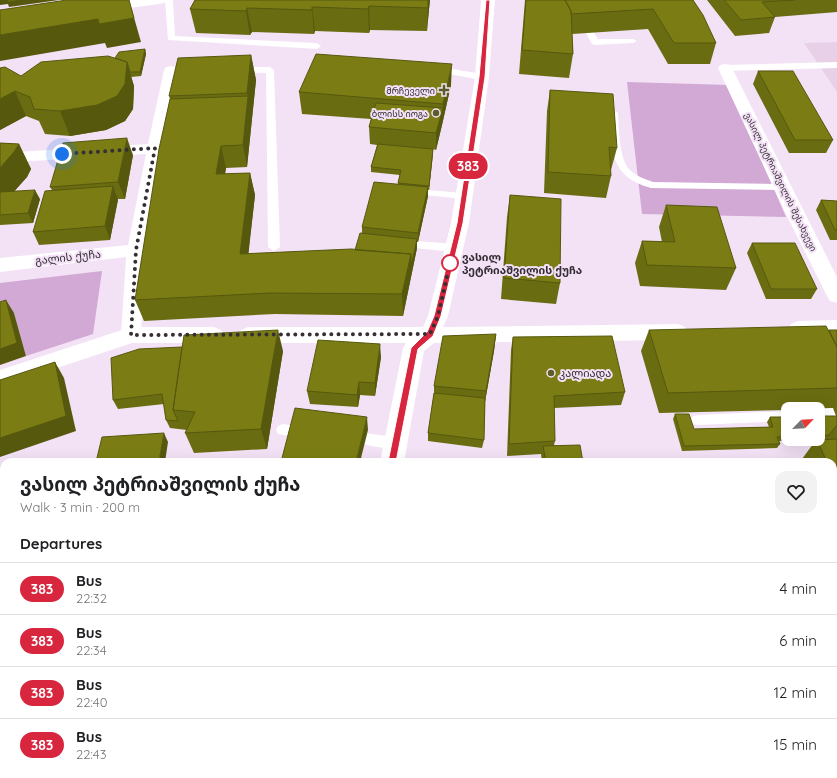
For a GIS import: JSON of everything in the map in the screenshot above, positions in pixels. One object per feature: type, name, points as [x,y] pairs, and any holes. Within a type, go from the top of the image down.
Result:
[{"type":"street","points":[[86,10],[116,3],[159,0]]},
{"type":"street","points":[[394,452],[414,348],[430,334],[438,316],[460,223],[482,77],[488,0]]},
{"type":"street","name":"ვასილ პეტრიაშვილის შესახვევი","points":[[725,68],[782,187],[837,296]]},
{"type":"street","points":[[131,335],[136,250],[155,148],[175,70]]},
{"type":"street","points":[[0,158],[155,148]]},
{"type":"street","name":"გალის ქუჩა","points":[[0,265],[136,250]]},
{"type":"street","points":[[789,334],[837,328]]},
{"type":"street","points":[[0,379],[131,335],[520,335],[696,331]]},
{"type":"lane","points":[[168,0],[171,38],[317,46]]},
{"type":"lane","points":[[590,33],[595,42],[633,41]]},
{"type":"lane","points":[[725,68],[837,65]]},
{"type":"lane","points":[[426,68],[458,71],[482,77]]},
{"type":"lane","points":[[224,70],[270,70],[274,247]]},
{"type":"lane","points":[[612,105],[620,165],[626,172],[635,178],[651,185],[782,187]]},
{"type":"lane","points":[[428,193],[464,196]]},
{"type":"lane","points":[[418,245],[454,248]]},
{"type":"lane","points":[[698,420],[781,416]]},
{"type":"lane","points":[[366,439],[394,452]]},
{"type":"shaded area","points":[[837,42],[837,92],[804,43]]},
{"type":"shaded area","points":[[627,82],[729,85],[786,217],[642,214]]},
{"type":"shaded area","points":[[102,271],[93,334],[26,356],[14,313],[0,311],[0,283]]},
{"type":"building","points":[[7,0],[24,0],[7,2]]},
{"type":"building","points":[[67,0],[129,0],[134,18],[99,24],[98,19],[0,35],[0,10]]},
{"type":"building","points":[[195,0],[428,0],[428,8],[369,6],[368,9],[312,7],[312,10],[247,8],[246,11],[190,9]]},
{"type":"building","points":[[526,0],[565,0],[571,11],[573,54],[522,50]]},
{"type":"building","points":[[565,0],[693,0],[703,15],[716,43],[674,43],[653,9],[571,14]]},
{"type":"building","points":[[724,0],[795,0],[762,2],[775,17],[741,20]]},
{"type":"building","points":[[145,49],[140,72],[130,72],[127,62],[115,58],[119,52]]},
{"type":"building","points":[[316,54],[452,64],[443,104],[299,92]]},
{"type":"building","points":[[251,55],[247,93],[169,96],[178,58]]},
{"type":"building","points":[[108,56],[127,62],[125,84],[117,96],[97,105],[60,111],[34,109],[30,97],[15,91],[0,99],[0,68],[5,67],[21,76],[41,62]]},
{"type":"building","points":[[758,71],[793,71],[833,140],[795,140]]},
{"type":"building","points":[[550,90],[613,94],[617,148],[609,147],[611,176],[548,172]]},
{"type":"building","points":[[248,96],[243,145],[221,146],[216,174],[250,173],[240,254],[351,249],[411,254],[402,294],[270,293],[135,300],[159,149],[170,99]]},
{"type":"building","points":[[376,103],[443,108],[436,133],[369,127]]},
{"type":"building","points":[[127,138],[118,182],[50,187],[63,143]]},
{"type":"building","points":[[0,143],[19,144],[0,168]]},
{"type":"building","points":[[378,144],[433,149],[429,186],[398,183],[401,170],[371,167]]},
{"type":"building","points":[[374,182],[428,187],[418,233],[362,227]]},
{"type":"building","points":[[113,186],[105,226],[33,232],[45,191]]},
{"type":"building","points":[[35,190],[28,213],[0,215],[0,192]]},
{"type":"building","points":[[510,195],[561,199],[560,283],[504,278]]},
{"type":"building","points":[[821,200],[837,201],[837,230],[835,230]]},
{"type":"building","points":[[666,205],[717,207],[736,268],[647,265],[642,241],[675,242]]},
{"type":"building","points":[[360,233],[417,239],[411,267],[411,254],[355,250]]},
{"type":"building","points":[[752,243],[795,243],[817,289],[771,289]]},
{"type":"building","points":[[6,300],[17,343],[0,349],[0,302]]},
{"type":"building","points":[[826,326],[837,347],[837,388],[668,393],[649,330]]},
{"type":"building","points":[[278,330],[261,429],[185,433],[195,412],[173,410],[184,335]]},
{"type":"building","points":[[829,330],[837,330],[837,347]]},
{"type":"building","points":[[496,334],[486,391],[434,386],[443,336]]},
{"type":"building","points":[[612,336],[625,392],[554,396],[555,441],[509,444],[513,337]]},
{"type":"building","points":[[318,340],[380,344],[375,383],[359,382],[357,395],[307,391]]},
{"type":"building","points":[[182,347],[173,410],[178,421],[166,420],[162,394],[113,400],[111,358],[139,349]]},
{"type":"building","points":[[55,362],[66,416],[0,438],[0,380]]},
{"type":"building","points":[[434,393],[485,398],[484,440],[428,433]]},
{"type":"building","points":[[295,408],[367,417],[357,458],[282,458]]},
{"type":"building","points":[[675,414],[689,414],[694,429],[773,427],[770,417],[781,417],[781,437],[777,437],[780,444],[684,446]]},
{"type":"building","points":[[825,416],[837,416],[837,426],[829,435],[825,435]]},
{"type":"building","points":[[164,433],[160,458],[97,458],[102,437]]},
{"type":"building","points":[[837,439],[837,458],[825,458],[820,446],[825,446],[825,440]]},
{"type":"building","points":[[580,445],[582,458],[545,458],[543,446]]},
{"type":"bus line","name":"383","points":[[393,458],[414,348],[430,334],[438,316],[460,223],[482,77],[488,0]]},
{"type":"place","name":"მრჩეველი","points":[[444,90]]},
{"type":"place","name":"ბლისს იოგა","points":[[436,113]]},
{"type":"place","name":"ვასილ პეტრიაშვილის ქუჩა","points":[[450,263]]},
{"type":"place","name":"კალიადა","points":[[551,373]]},
{"type":"route","points":[[62,154],[155,148],[136,250],[131,335],[430,334],[438,316],[450,263]]}]
